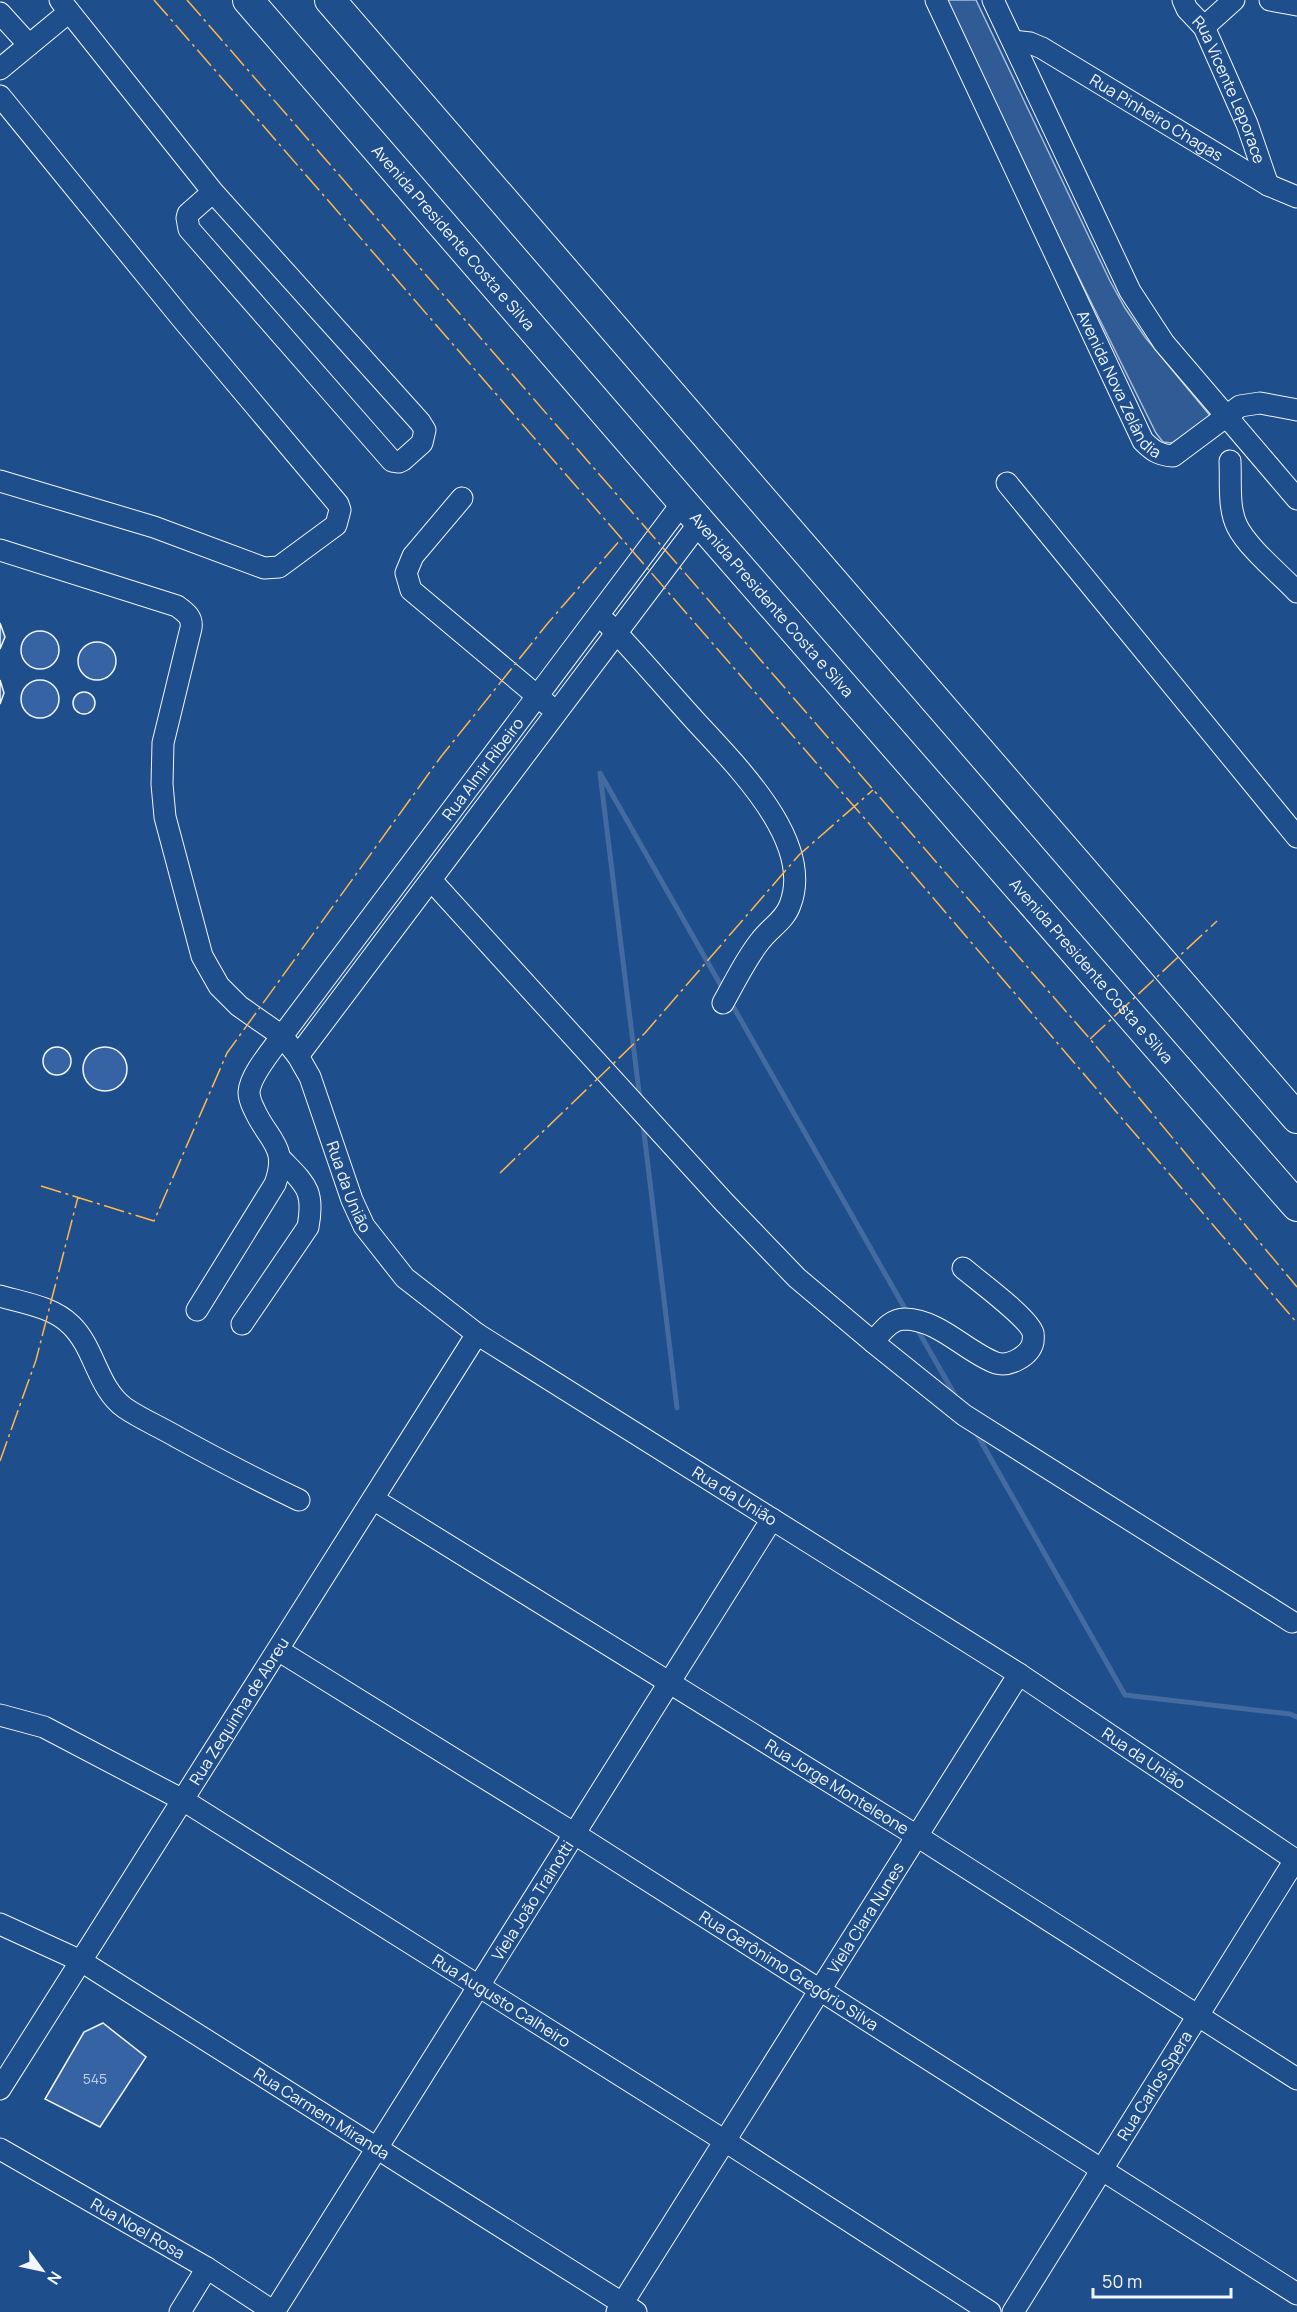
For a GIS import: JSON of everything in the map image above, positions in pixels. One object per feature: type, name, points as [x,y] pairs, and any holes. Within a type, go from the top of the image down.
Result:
[{"type":"highway","name":"Avenida Presidente Costa e Silva","points":[[248,0],[1297,1206]]},
{"type":"highway","points":[[330,0],[1297,1118]]},
{"type":"street","name":"Avenida Nova Zelândia","points":[[936,0],[1143,441],[1152,451],[1173,456],[1226,416]]},
{"type":"street","points":[[993,0],[1130,291],[1164,343],[1297,499]]},
{"type":"street","name":"Rua Vicente Leporace","points":[[1183,0],[1187,9],[1204,27],[1247,124],[1268,185]]},
{"type":"street","points":[[1204,27],[1234,0]]},
{"type":"street","points":[[1269,0],[1297,5]]},
{"type":"street","points":[[0,69],[29,45],[64,6],[213,192],[420,422],[425,430],[422,443],[403,460],[392,461],[189,229],[188,214],[213,192]]},
{"type":"street","points":[[0,13],[29,45]]},
{"type":"street","name":"Rua Pinheiro Chagas","points":[[1013,41],[1042,48],[1268,185],[1297,197]]},
{"type":"street","points":[[0,96],[175,311],[339,504],[340,510],[336,525],[279,567],[264,568],[154,527],[0,481]]},
{"type":"street","points":[[1226,416],[1240,406],[1250,403],[1297,410]]},
{"type":"street","points":[[1230,461],[1232,505],[1236,524],[1244,537],[1297,592]]},
{"type":"street","points":[[1007,483],[1297,837]]},
{"type":"street","points":[[462,498],[413,556],[406,573],[411,590],[557,712]]},
{"type":"street","name":"Rua Almir Ribeiro","points":[[281,1159],[278,1149],[261,1125],[249,1099],[249,1090],[253,1080],[282,1036],[599,614],[691,512]]},
{"type":"street","name":"Rua Almir Ribeiro","points":[[298,1056],[616,632],[691,512]]},
{"type":"street","name":"Rua da União","points":[[0,550],[177,606],[192,622],[162,743],[165,817],[202,956],[219,986],[239,1006],[282,1036],[298,1056],[310,1077],[352,1200],[364,1226],[405,1278],[477,1334],[1019,1674],[1296,1861]]},
{"type":"street","points":[[599,614],[757,791],[788,845],[794,867],[794,890],[790,906],[782,919],[760,940],[723,1003]]},
{"type":"street","points":[[431,880],[724,1202],[798,1278],[964,1415],[1293,1622]]},
{"type":"street","points":[[196,1310],[275,1184],[281,1159]]},
{"type":"street","points":[[242,1324],[309,1227],[312,1208],[308,1190],[281,1159]]},
{"type":"street","points":[[873,1342],[885,1328],[896,1320],[906,1319],[941,1331],[998,1364],[1010,1363],[1021,1358],[1032,1346],[1034,1334],[1026,1321],[963,1268]]},
{"type":"street","points":[[0,1296],[41,1308],[73,1326],[106,1388],[125,1408],[246,1475],[298,1500]]},
{"type":"street","name":"Rua Zequinha de Abreu","points":[[0,2089],[477,1334]]},
{"type":"street","name":"Rua Jorge Monteleone","points":[[373,1499],[917,1836],[1297,2079]]},
{"type":"street","name":"Viela João Trainotti","points":[[274,2312],[772,1519]]},
{"type":"street","name":"Rua Gerônimo Gregório Silva","points":[[278,1650],[574,1834],[1297,2294]]},
{"type":"street","name":"Viela Clara Nunes","points":[[625,2309],[725,2141],[1019,1674]]},
{"type":"street","name":"Rua Augusto Calheiro","points":[[0,1714],[44,1726],[183,1800],[725,2141],[990,2312]]},
{"type":"street","name":"Rua Carlos Spera","points":[[1013,2312],[1296,1861]]},
{"type":"street","name":"Rua Carmem Miranda","points":[[0,1924],[81,1961],[378,2148],[625,2309]]},
{"type":"street","name":"Rua Noel Rosa","points":[[0,2149],[207,2268],[274,2312]]},
{"type":"street","points":[[180,2312],[207,2268]]},
{"type":"shaded area","points":[[945,0],[976,0],[1125,308],[1145,337],[1212,418],[1172,443],[1163,442],[1156,433],[1011,141]]},
{"type":"building","points":[[0,623],[5,637],[0,649]]},
{"type":"building","points":[[40,631],[47,632],[53,637],[58,643],[58,657],[53,663],[47,668],[40,669],[33,668],[27,663],[22,657],[21,650],[22,643],[27,637],[33,632]]},
{"type":"building","points":[[97,642],[104,643],[110,648],[115,654],[115,668],[110,674],[104,679],[97,680],[90,679],[84,674],[79,668],[78,661],[79,654],[84,648],[90,643]]},
{"type":"building","points":[[0,680],[4,693],[0,704]]},
{"type":"building","points":[[40,680],[47,681],[53,686],[58,692],[58,706],[53,712],[47,717],[40,718],[33,717],[27,712],[22,706],[21,699],[22,692],[27,686],[33,681]]},
{"type":"building","points":[[84,692],[92,695],[95,703],[92,711],[84,714],[76,711],[73,703],[76,695]]},
{"type":"building","points":[[57,1047],[67,1051],[71,1061],[67,1071],[57,1075],[47,1071],[43,1061],[47,1051]]},
{"type":"building","points":[[105,1047],[120,1054],[127,1069],[120,1084],[105,1091],[90,1084],[83,1069],[90,1054]]},
{"type":"building","points":[[103,2023],[146,2057],[100,2127],[45,2099],[84,2032]]},
{"type":"waterway","points":[[640,1100],[600,773],[724,991]]},
{"type":"waterway","points":[[730,1001],[908,1314]]},
{"type":"waterway","points":[[643,1124],[677,1408]]},
{"type":"waterway","points":[[916,1327],[956,1397]]},
{"type":"waterway","points":[[975,1431],[1125,1695],[1290,1714],[1297,1717]]},
{"type":"power","points":[[154,0],[905,865],[1297,1323]]},
{"type":"power","points":[[187,0],[1090,1039],[1297,1287]]},
{"type":"power","points":[[41,1186],[154,1221],[227,1053],[440,758],[548,623],[621,539]]},
{"type":"power","points":[[500,1173],[645,1033],[799,855],[873,790]]},
{"type":"power","points":[[1090,1039],[1217,921]]},
{"type":"power","points":[[0,1461],[36,1360],[78,1197]]}]
